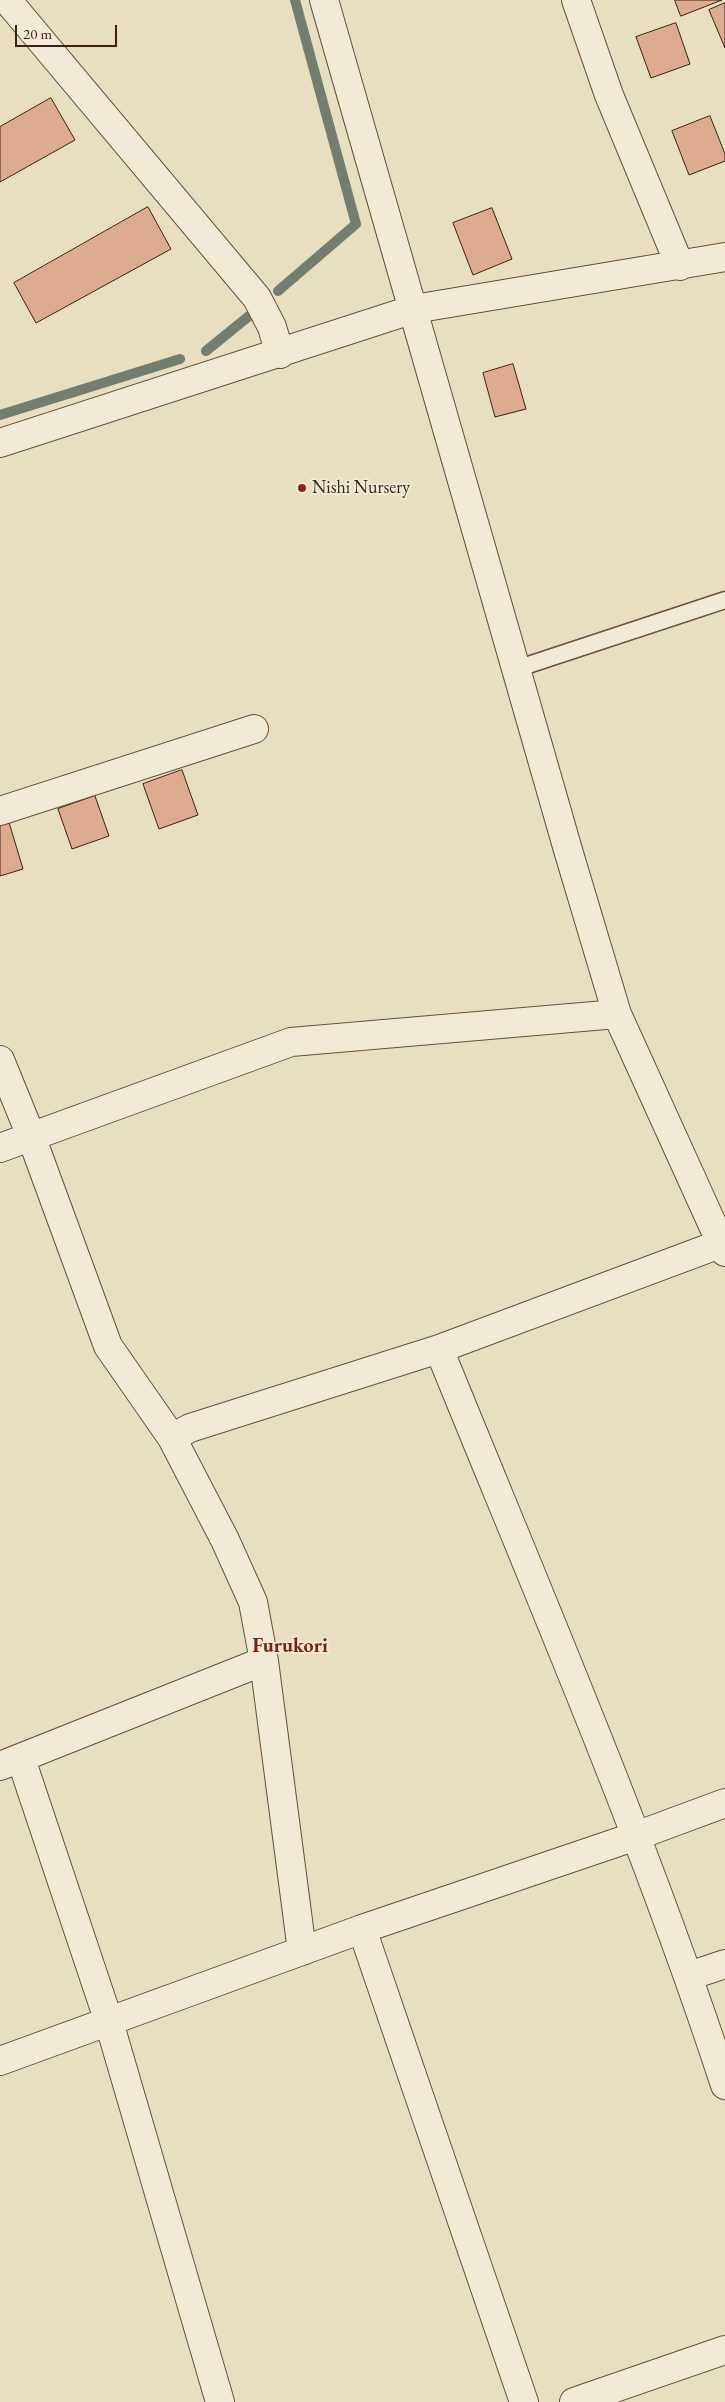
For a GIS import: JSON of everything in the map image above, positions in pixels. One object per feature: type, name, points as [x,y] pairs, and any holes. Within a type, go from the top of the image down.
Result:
[{"type":"street","points":[[7,0],[257,298],[272,327],[280,354]]},
{"type":"street","points":[[172,1438],[190,1428],[439,1349],[724,1245],[617,1014],[324,0]]},
{"type":"street","points":[[576,0],[609,96],[680,266]]},
{"type":"street","points":[[0,443],[414,310],[725,257]]},
{"type":"street","points":[[0,811],[254,729]]},
{"type":"street","points":[[0,1148],[291,1042],[617,1014]]},
{"type":"street","points":[[0,1060],[31,1136],[108,1346],[172,1438],[232,1553],[253,1602],[264,1660],[302,1951]]},
{"type":"street","points":[[439,1349],[636,1836],[689,1976],[725,2085]]},
{"type":"street","points":[[220,2402],[109,2022],[11,1763],[264,1660]]},
{"type":"street","points":[[0,2061],[302,1951],[636,1836],[725,1803]]},
{"type":"street","points":[[362,1930],[524,2402]]},
{"type":"street","points":[[689,1976],[725,1964]]},
{"type":"street","points":[[574,2402],[725,2350]]},
{"type":"lane","points":[[516,669],[725,600]]},
{"type":"building","points":[[675,0],[722,0],[681,16]]},
{"type":"building","points":[[725,3],[725,48],[709,10]]},
{"type":"building","points":[[676,23],[690,64],[651,78],[636,37]]},
{"type":"building","points":[[51,98],[75,140],[0,182],[0,127]]},
{"type":"building","points":[[710,116],[725,154],[725,161],[689,175],[672,131]]},
{"type":"building","points":[[148,207],[171,249],[36,323],[14,283]]},
{"type":"building","points":[[492,208],[512,259],[473,275],[453,223]]},
{"type":"building","points":[[513,364],[526,409],[495,417],[483,373]]},
{"type":"building","points":[[182,770],[198,815],[159,829],[143,784]]},
{"type":"building","points":[[95,796],[109,836],[72,849],[58,809]]},
{"type":"building","points":[[8,819],[23,869],[0,876],[0,821]]},
{"type":"waterway","points":[[278,291],[356,224],[295,0]]},
{"type":"waterway","points":[[206,351],[249,316]]},
{"type":"waterway","points":[[0,415],[180,359]]},
{"type":"place","name":"Nishi Nursery","points":[[302,488]]},
{"type":"district","name":"Furukori","points":[[290,1647]]}]
